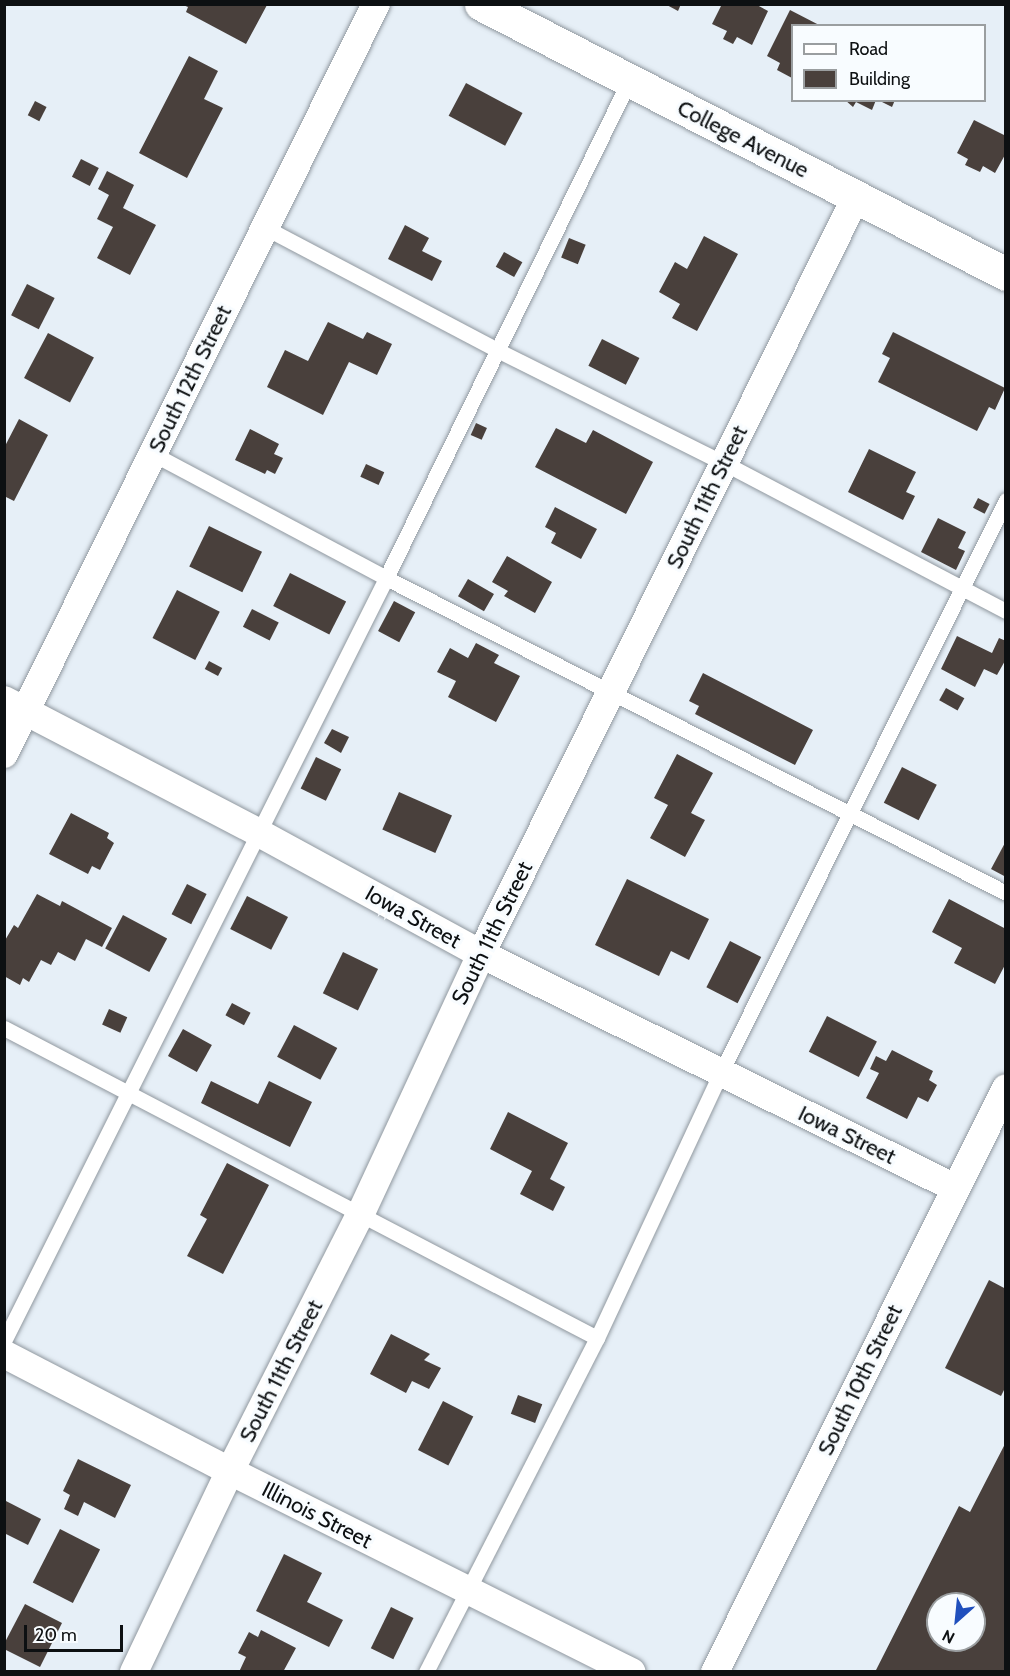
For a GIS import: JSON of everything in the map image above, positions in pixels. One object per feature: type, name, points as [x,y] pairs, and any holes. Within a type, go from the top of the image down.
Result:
[{"type":"main road","name":"College Avenue","points":[[481,4],[1005,274]]},
{"type":"street","name":"South 12th Street","points":[[4,753],[15,706],[153,454],[376,4]]},
{"type":"street","name":"South 11th Street","points":[[134,1671],[230,1471],[361,1213],[481,954],[856,197]]},
{"type":"street","name":"Iowa Street","points":[[15,706],[259,833],[481,954],[955,1188]]},
{"type":"street","name":"South 10th Street","points":[[715,1671],[1005,1088]]},
{"type":"street","name":"Illinois Street","points":[[4,1354],[230,1471],[632,1671]]},
{"type":"lane","points":[[4,1341],[386,578],[629,81]]},
{"type":"lane","points":[[264,227],[497,350],[724,463],[1005,611]]},
{"type":"lane","points":[[153,454],[386,578],[612,690],[1005,893]]},
{"type":"lane","points":[[426,1671],[597,1338],[721,1072],[960,587],[1005,501]]},
{"type":"lane","points":[[4,1028],[597,1338]]},
{"type":"building","points":[[665,4],[681,4],[678,11]]},
{"type":"building","points":[[722,4],[755,4],[768,11],[752,45],[737,37],[733,44],[723,39],[727,31],[712,24]]},
{"type":"building","points":[[183,5],[267,5],[246,44],[186,12],[188,7]]},
{"type":"building","points":[[790,10],[817,24],[791,24],[791,77],[777,70],[780,63],[767,56]]},
{"type":"building","points":[[189,56],[218,71],[204,99],[223,108],[187,178],[139,153]]},
{"type":"building","points":[[466,83],[523,113],[505,146],[449,116]]},
{"type":"building","points":[[35,101],[47,107],[39,121],[28,115]]},
{"type":"building","points":[[856,102],[875,102],[872,110]]},
{"type":"building","points":[[882,102],[894,102],[892,107]]},
{"type":"building","points":[[974,120],[1006,136],[1006,153],[995,173],[983,166],[980,172],[965,165],[968,159],[957,153]]},
{"type":"building","points":[[81,159],[99,168],[90,186],[72,177]]},
{"type":"building","points":[[107,171],[134,185],[123,208],[156,225],[130,275],[97,258],[113,227],[97,219],[109,195],[98,189]]},
{"type":"building","points":[[405,225],[429,238],[422,251],[442,261],[432,281],[388,259]]},
{"type":"building","points":[[704,236],[738,254],[697,331],[672,318],[680,304],[659,292],[675,262],[687,269]]},
{"type":"building","points":[[569,238],[586,245],[578,264],[561,257]]},
{"type":"building","points":[[504,252],[522,262],[514,277],[496,267]]},
{"type":"building","points":[[27,284],[55,298],[39,329],[11,315]]},
{"type":"building","points":[[328,322],[363,339],[367,332],[392,344],[377,375],[349,362],[323,415],[267,387],[285,350],[308,361]]},
{"type":"building","points":[[893,332],[1005,388],[995,410],[989,407],[977,431],[878,382],[890,358],[882,354]]},
{"type":"building","points":[[48,333],[94,357],[70,402],[24,378]]},
{"type":"building","points":[[602,339],[639,358],[626,385],[588,366]]},
{"type":"building","points":[[19,419],[48,435],[14,501],[4,496],[4,448]]},
{"type":"building","points":[[476,423],[487,428],[482,440],[471,435]]},
{"type":"building","points":[[556,428],[586,443],[593,430],[653,462],[626,514],[535,467]]},
{"type":"building","points":[[250,429],[279,444],[274,454],[283,458],[275,474],[267,470],[265,474],[235,460]]},
{"type":"building","points":[[869,449],[916,472],[906,492],[915,496],[903,520],[848,492]]},
{"type":"building","points":[[366,464],[384,472],[379,485],[360,477]]},
{"type":"building","points":[[978,498],[990,504],[985,514],[973,508]]},
{"type":"building","points":[[555,507],[597,529],[581,559],[551,543],[556,533],[545,527]]},
{"type":"building","points":[[938,518],[966,532],[958,548],[965,551],[956,570],[921,552]]},
{"type":"building","points":[[209,526],[262,552],[242,592],[189,566]]},
{"type":"building","points":[[507,556],[552,582],[535,613],[504,596],[508,591],[492,582]]},
{"type":"building","points":[[290,573],[346,602],[329,635],[273,606]]},
{"type":"building","points":[[468,579],[494,594],[484,611],[458,596]]},
{"type":"building","points":[[177,590],[220,612],[195,660],[152,638]]},
{"type":"building","points":[[394,601],[415,612],[399,642],[378,631]]},
{"type":"building","points":[[252,609],[279,623],[270,640],[243,627]]},
{"type":"building","points":[[957,636],[992,653],[999,638],[1006,641],[1006,659],[997,675],[984,669],[975,687],[941,669]]},
{"type":"building","points":[[476,643],[499,655],[494,663],[520,676],[496,722],[448,697],[456,681],[437,672],[450,648],[468,658]]},
{"type":"building","points":[[209,661],[222,668],[218,676],[205,669]]},
{"type":"building","points":[[703,673],[813,730],[795,765],[695,714],[699,706],[689,701]]},
{"type":"building","points":[[946,688],[964,698],[958,710],[939,700]]},
{"type":"building","points":[[332,729],[349,737],[341,753],[324,743]]},
{"type":"building","points":[[677,754],[713,773],[691,813],[705,820],[685,857],[650,838],[668,805],[654,798]]},
{"type":"building","points":[[316,757],[341,769],[326,801],[301,788]]},
{"type":"building","points":[[902,767],[937,785],[919,820],[884,803]]},
{"type":"building","points":[[399,792],[452,816],[435,853],[382,829]]},
{"type":"building","points":[[71,813],[109,833],[107,838],[114,843],[100,870],[92,866],[88,874],[49,854]]},
{"type":"building","points":[[1006,841],[1006,877],[991,869]]},
{"type":"building","points":[[627,879],[709,919],[689,960],[671,951],[659,976],[595,945]]},
{"type":"building","points":[[187,884],[207,894],[191,924],[172,914]]},
{"type":"building","points":[[37,894],[60,906],[62,901],[112,928],[102,947],[86,939],[75,961],[58,952],[51,965],[41,960],[29,982],[23,978],[20,985],[4,976],[4,942],[14,925],[18,928]]},
{"type":"building","points":[[247,896],[288,917],[271,950],[230,929]]},
{"type":"building","points":[[949,899],[1006,929],[1006,963],[995,984],[954,963],[962,948],[932,932]]},
{"type":"building","points":[[123,915],[167,938],[149,972],[105,949]]},
{"type":"building","points":[[730,941],[761,957],[738,1003],[706,987]]},
{"type":"building","points":[[343,952],[378,969],[358,1010],[323,993]]},
{"type":"building","points":[[232,1003],[251,1013],[244,1025],[225,1015]]},
{"type":"building","points":[[109,1009],[127,1017],[120,1033],[102,1025]]},
{"type":"building","points":[[827,1016],[877,1041],[859,1077],[809,1052]]},
{"type":"building","points":[[294,1025],[337,1048],[320,1080],[277,1057]]},
{"type":"building","points":[[183,1029],[212,1045],[197,1072],[168,1056]]},
{"type":"building","points":[[892,1050],[933,1071],[929,1080],[937,1085],[928,1102],[918,1097],[907,1119],[866,1098],[879,1073],[870,1069],[876,1056],[886,1061]]},
{"type":"building","points":[[211,1081],[258,1104],[269,1081],[312,1102],[290,1147],[201,1103]]},
{"type":"building","points":[[508,1112],[568,1143],[550,1179],[565,1187],[553,1211],[520,1194],[532,1171],[490,1149]]},
{"type":"building","points":[[227,1163],[269,1185],[223,1274],[187,1256],[207,1219],[200,1215]]},
{"type":"building","points":[[989,1280],[1006,1289],[1006,1386],[1001,1396],[945,1368]]},
{"type":"building","points":[[391,1334],[430,1354],[424,1360],[441,1368],[429,1389],[412,1381],[406,1393],[370,1374]]},
{"type":"building","points":[[518,1395],[542,1404],[535,1423],[511,1414]]},
{"type":"building","points":[[443,1401],[473,1416],[448,1465],[418,1450]]},
{"type":"building","points":[[1006,1442],[1006,1672],[875,1672],[959,1506],[970,1512]]},
{"type":"building","points":[[78,1459],[131,1485],[115,1518],[84,1502],[78,1516],[64,1509],[70,1495],[63,1491]]},
{"type":"building","points":[[4,1500],[41,1519],[28,1545],[4,1533]]},
{"type":"building","points":[[60,1529],[100,1549],[73,1603],[33,1582]]},
{"type":"building","points":[[284,1554],[322,1573],[307,1602],[343,1620],[329,1647],[256,1611]]},
{"type":"building","points":[[25,1604],[62,1623],[40,1667],[4,1649],[4,1644]]},
{"type":"building","points":[[391,1607],[413,1618],[393,1659],[371,1648]]},
{"type":"building","points":[[261,1630],[296,1648],[283,1672],[239,1672],[246,1657],[238,1653],[249,1632],[258,1637]]}]
